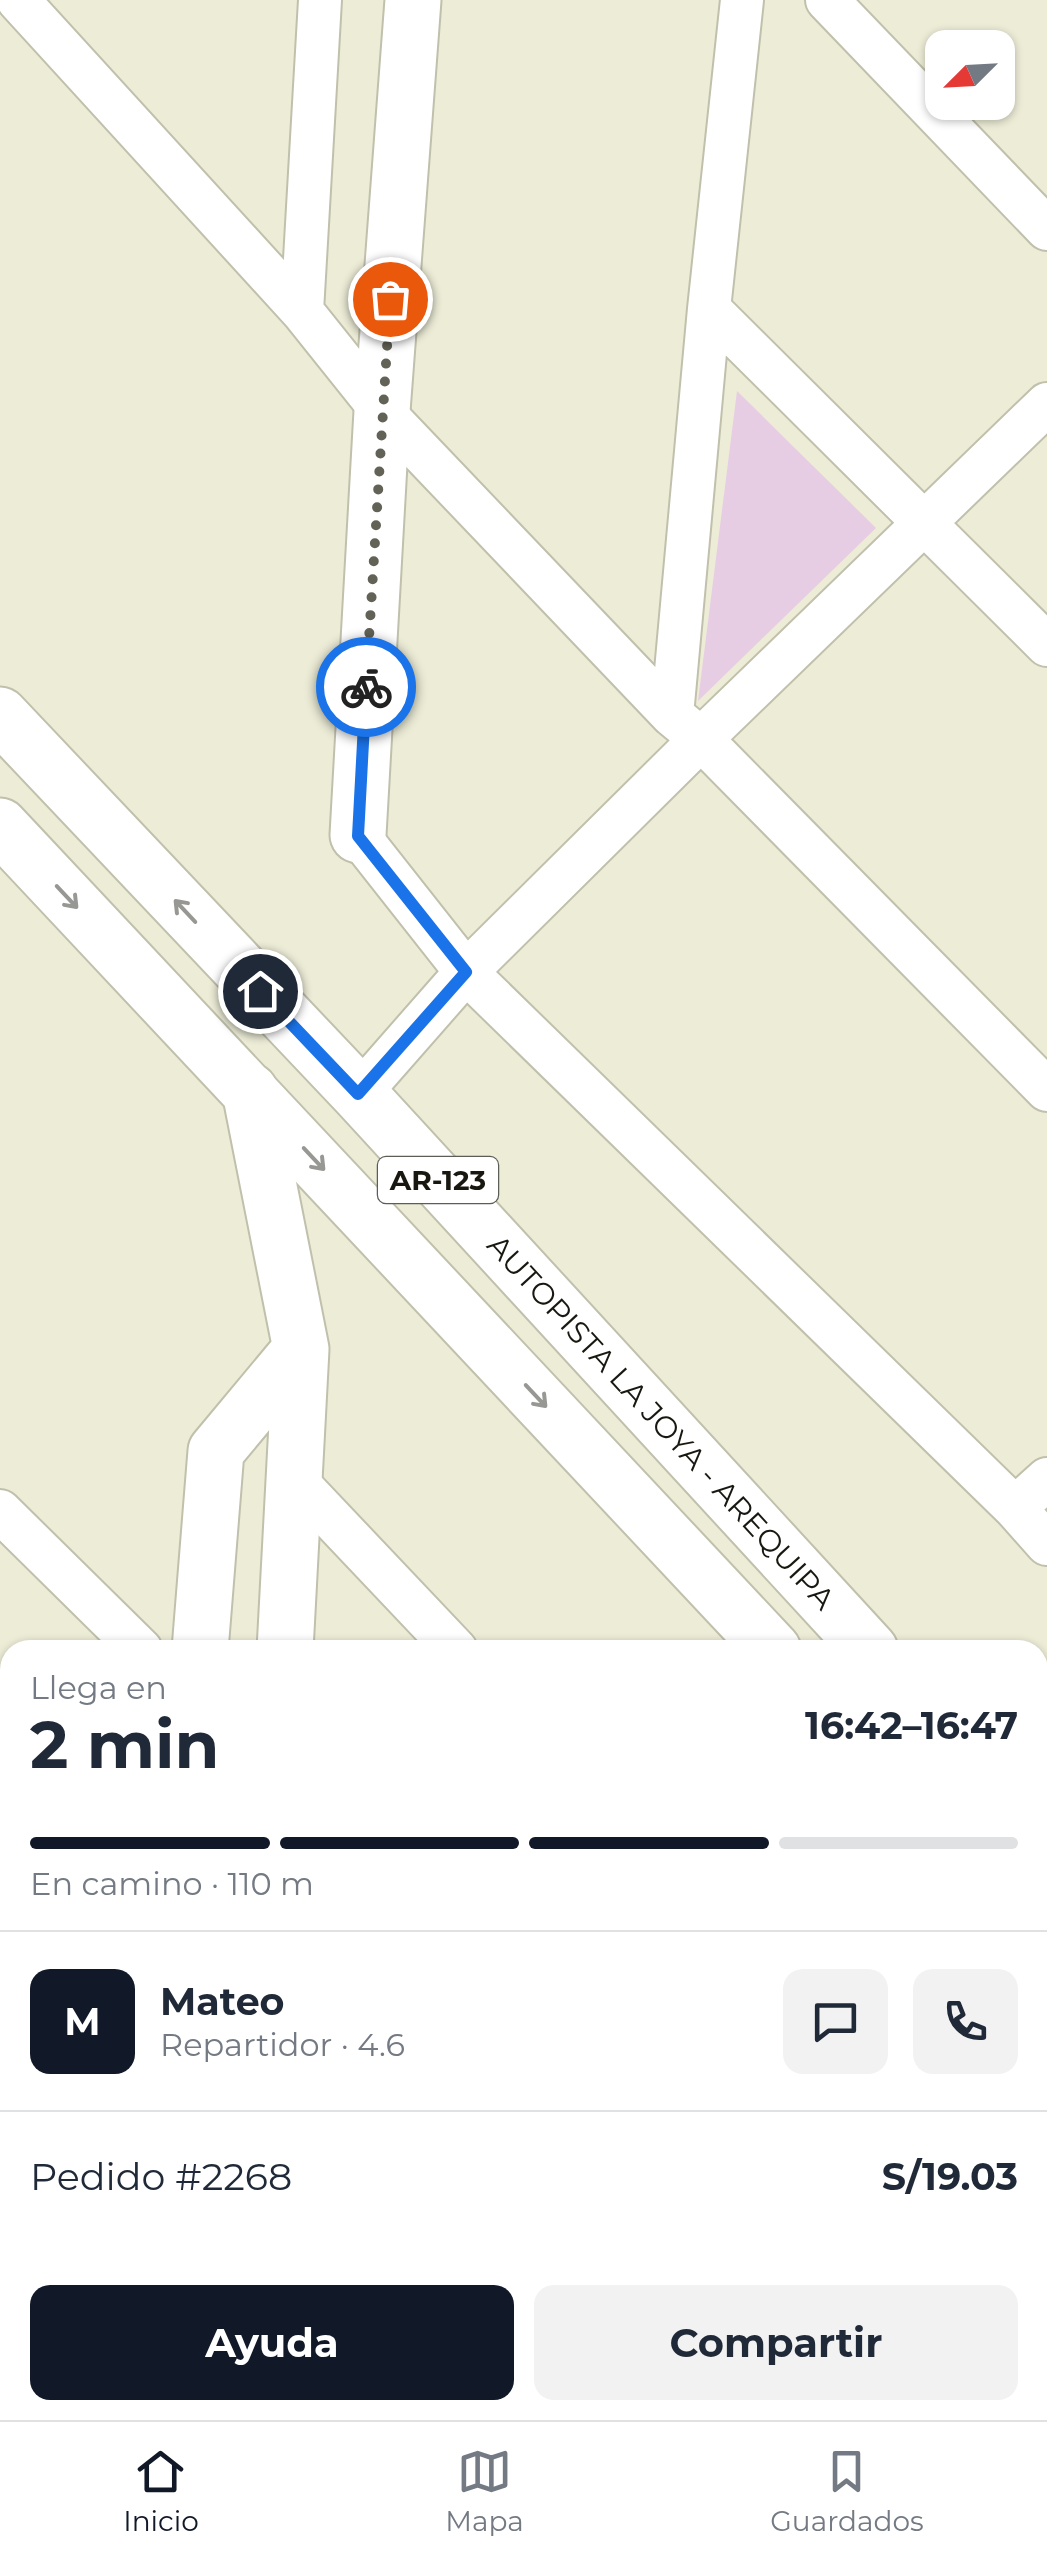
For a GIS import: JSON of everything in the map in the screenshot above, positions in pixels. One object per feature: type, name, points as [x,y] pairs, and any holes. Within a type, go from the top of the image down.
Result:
[{"type":"main road","points":[[358,836],[382,411],[413,0]]},
{"type":"main road","name":"AUTOPISTA LA JOYA - AREQUIPA","points":[[0,715],[358,1094],[861,1640]]},
{"type":"main road","name":"AR-123","points":[[0,826],[764,1640]]},
{"type":"main road","points":[[250,1090],[301,1350],[286,1640]]},
{"type":"main road","points":[[201,1640],[216,1451],[301,1350]]},
{"type":"street","points":[[18,0],[302,311],[382,411],[686,727],[1047,1090]]},
{"type":"street","points":[[302,311],[320,0]]},
{"type":"street","points":[[686,727],[709,309],[742,0]]},
{"type":"street","points":[[827,0],[1047,229]]},
{"type":"street","points":[[709,309],[1047,644]]},
{"type":"street","points":[[358,1094],[686,727],[926,522],[1047,404]]},
{"type":"street","points":[[358,836],[466,972],[1047,1544]]},
{"type":"street","points":[[1014,1508],[1047,1478]]},
{"type":"street","points":[[294,1479],[447,1640]]},
{"type":"street","points":[[0,1511],[118,1640]]},
{"type":"shaded area","points":[[737,391],[876,528],[698,701]]},
{"type":"way so far","points":[[366,687],[390,299]]},
{"type":"route","points":[[260,991],[358,1094],[466,972],[358,836],[366,687]]}]
